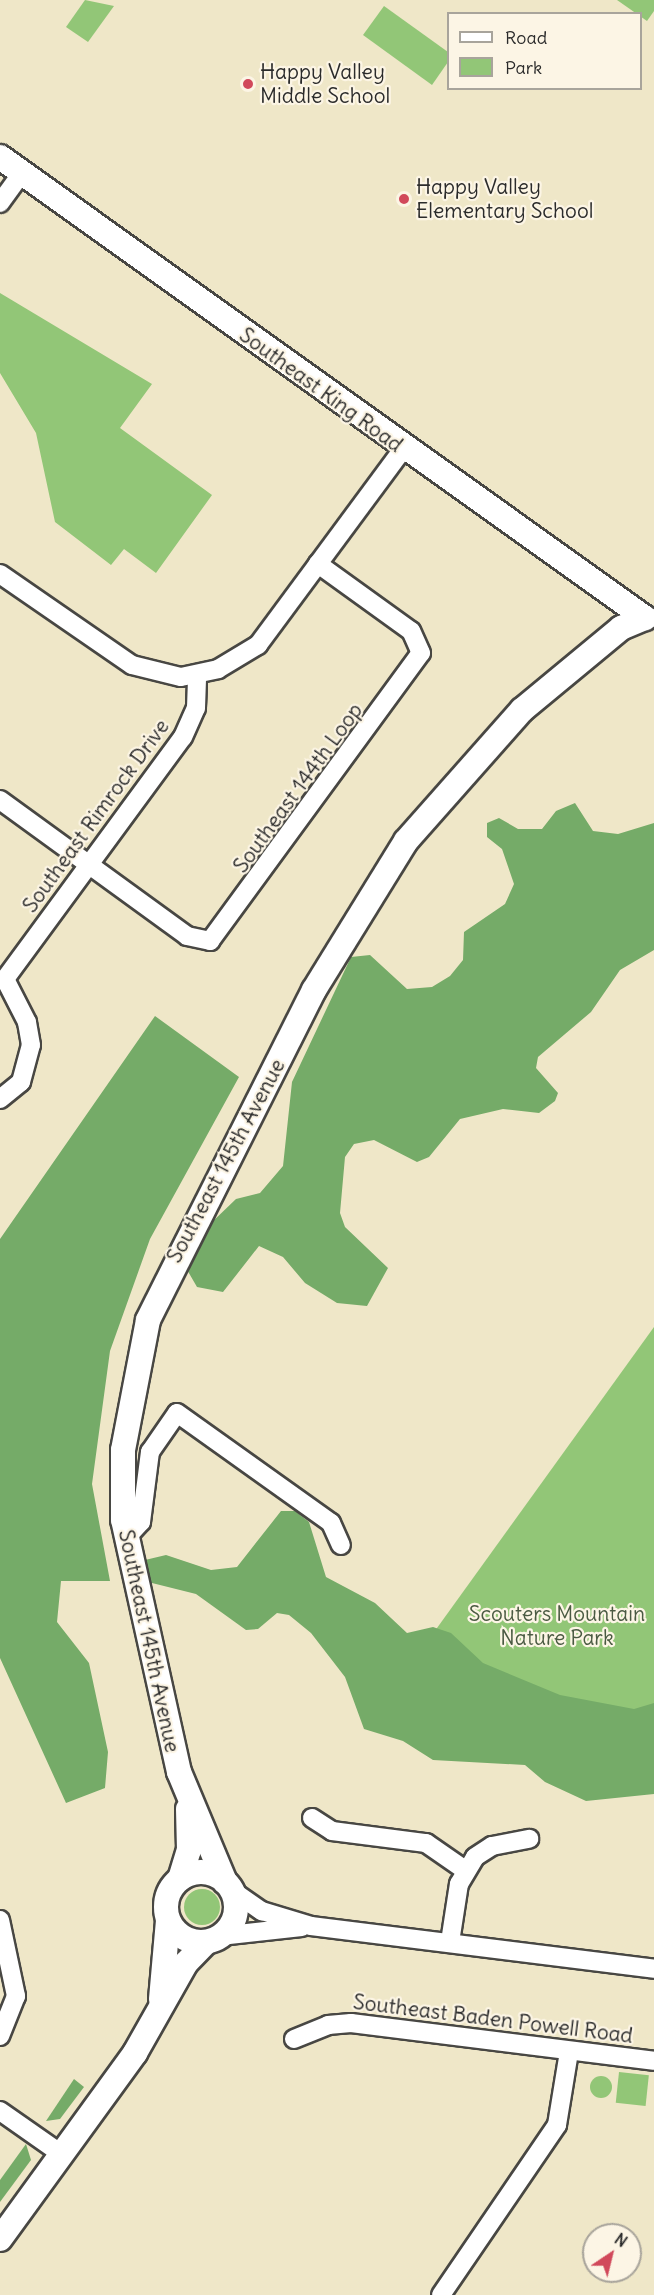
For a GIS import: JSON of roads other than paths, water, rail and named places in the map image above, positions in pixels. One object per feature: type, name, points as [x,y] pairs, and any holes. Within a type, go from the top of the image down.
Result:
[{"type":"main road","name":"Southeast King Road","points":[[0,157],[403,449],[651,618]]},
{"type":"main road","name":"Southeast 145th Avenue","points":[[160,2008],[168,1920],[168,1894],[180,1879],[189,1850],[188,1804],[126,1538],[123,1450],[148,1320],[326,969],[406,841],[478,754],[584,657],[621,628],[651,618]]},
{"type":"main road","name":"Southeast 145th Avenue","points":[[0,2239],[60,2153],[135,2053],[186,1963],[213,1939],[236,1912],[228,1885],[188,1804]]},
{"type":"main road","points":[[180,1879],[204,1872],[228,1885]]},
{"type":"main road","points":[[168,1920],[183,1937],[213,1939]]},
{"type":"street","points":[[0,203],[22,173]]},
{"type":"street","points":[[0,574],[132,664],[166,675],[197,675],[239,659],[258,645],[403,449]]},
{"type":"street","name":"Southeast 144th Loop","points":[[89,865],[199,942],[210,941],[222,930],[422,653],[411,631],[318,564]]},
{"type":"street","name":"Southeast Rimrock Drive","points":[[0,1099],[21,1082],[31,1045],[27,1022],[3,980],[183,737],[196,708],[197,675]]},
{"type":"street","points":[[0,800],[89,865]]},
{"type":"street","points":[[126,1538],[141,1522],[150,1452],[177,1413],[331,1523],[341,1545]]},
{"type":"street","points":[[312,1818],[332,1831],[426,1843],[465,1870]]},
{"type":"street","points":[[450,1942],[465,1870],[492,1846],[529,1839]]},
{"type":"street","points":[[228,1885],[262,1911],[311,1926],[654,1969]]},
{"type":"street","points":[[0,1920],[16,1996],[0,2036]]},
{"type":"street","points":[[213,1939],[311,1926]]},
{"type":"street","name":"Southeast Baden Powell Road","points":[[294,2039],[328,2025],[351,2023],[654,2061]]},
{"type":"street","points":[[441,2295],[557,2125],[569,2052]]},
{"type":"street","points":[[0,2111],[60,2153]]},
{"type":"place","name":"Happy Valley Middle School","points":[[248,84]]},
{"type":"place","name":"Happy Valley Elementary School","points":[[404,199]]},
{"type":"park label","name":"Scouters Mountain Nature Park","points":[[557,1626]]}]
